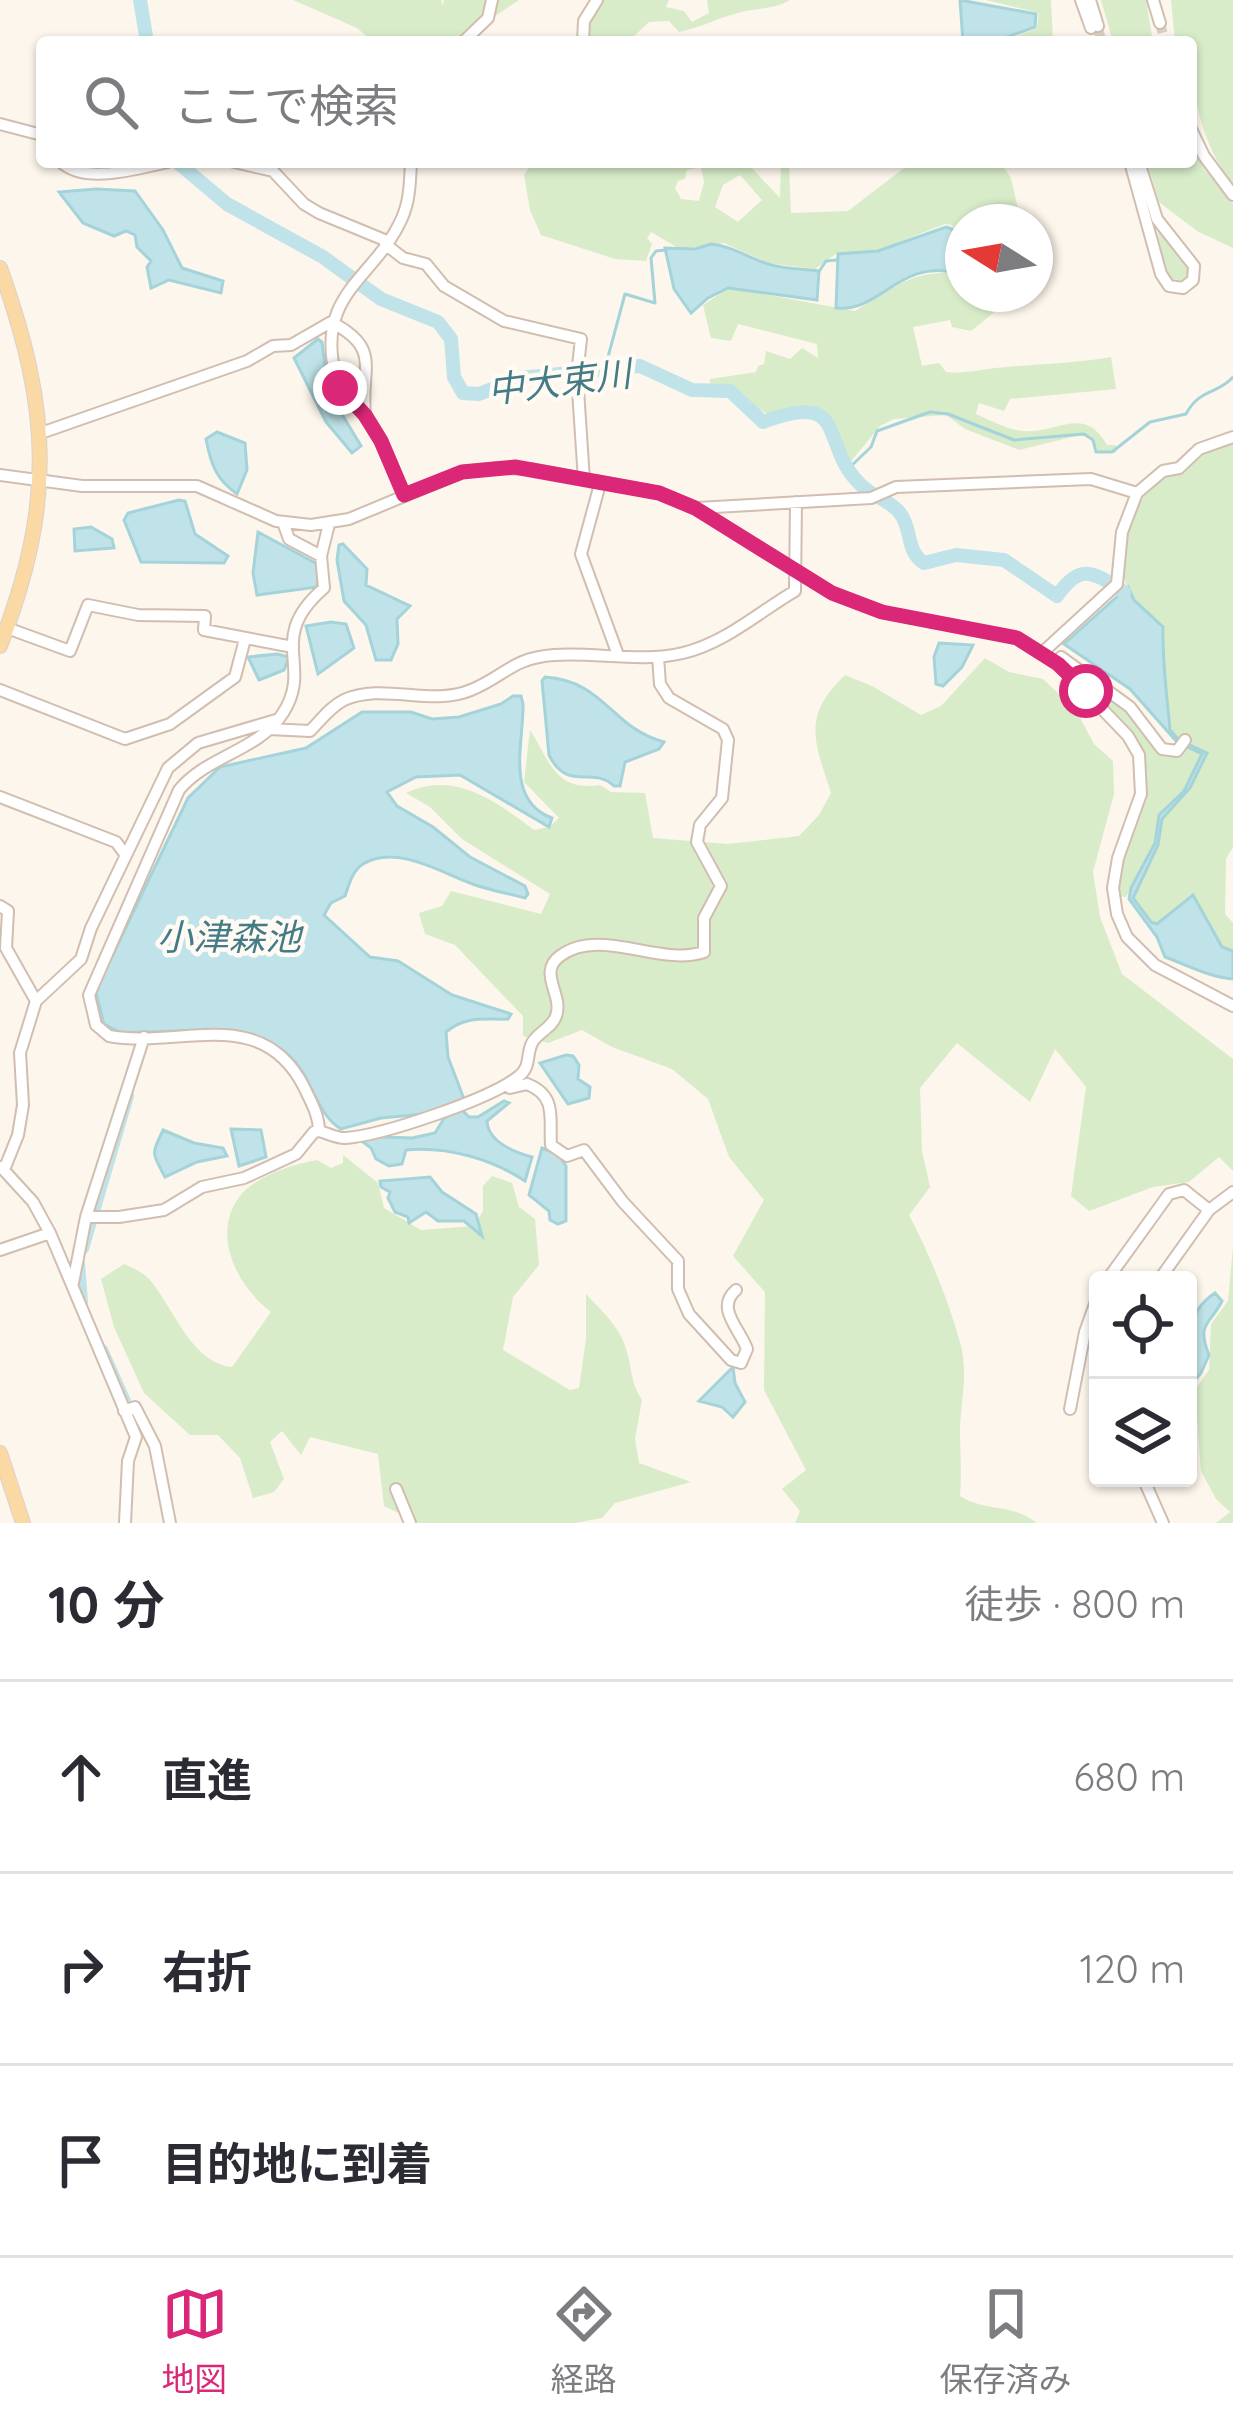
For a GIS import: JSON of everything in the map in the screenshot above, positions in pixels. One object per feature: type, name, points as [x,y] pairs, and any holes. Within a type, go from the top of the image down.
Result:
[{"type":"main road","points":[[0,268],[24,338],[41,433],[41,482],[31,553],[0,646]]},
{"type":"main road","points":[[0,1453],[22,1523]]},
{"type":"street","points":[[470,36],[488,18],[492,0]]},
{"type":"street","points":[[583,36],[584,21],[597,0]]},
{"type":"street","points":[[1081,0],[1095,28],[1090,0]]},
{"type":"street","points":[[1153,0],[1160,22]]},
{"type":"street","points":[[0,124],[36,133]]},
{"type":"street","points":[[1197,141],[1233,195]]},
{"type":"street","points":[[70,168],[76,172],[137,168]]},
{"type":"street","points":[[260,168],[273,171],[319,214],[386,242],[403,258],[426,264],[445,286],[504,321],[581,338],[577,372],[584,481]]},
{"type":"street","points":[[41,433],[247,361],[273,346],[291,346],[331,322],[357,277],[400,222],[410,168]]},
{"type":"street","points":[[1136,168],[1161,274],[1169,286],[1183,288],[1193,280],[1192,258],[1157,220],[1137,168]]},
{"type":"street","points":[[331,322],[334,375],[347,400],[365,415],[404,495]]},
{"type":"street","points":[[331,322],[361,341],[367,356],[365,415]]},
{"type":"street","points":[[1046,650],[1116,587],[1122,532],[1137,494],[1163,471],[1179,468],[1198,449],[1233,436]]},
{"type":"street","points":[[0,475],[114,488],[196,486],[283,523],[328,524],[478,469],[515,467],[659,493],[695,508],[832,593],[882,612],[1017,638],[1046,650],[1130,706],[1155,744],[1171,752],[1182,745]]},
{"type":"street","points":[[695,508],[875,495],[896,487],[1091,479],[1137,494]]},
{"type":"street","points":[[600,484],[581,554],[618,655]]},
{"type":"street","points":[[124,1523],[128,1461],[137,1441],[128,1410],[50,1233],[33,1202],[2,1168],[18,1135],[23,1105],[20,1053],[36,1001],[81,959],[150,798],[168,768],[198,743],[274,724],[310,731],[329,710],[358,696],[446,696],[472,690],[532,657],[658,657],[698,648],[795,591],[796,502]]},
{"type":"street","points":[[283,523],[289,539],[322,556]]},
{"type":"street","points":[[319,1131],[316,1112],[289,1062],[258,1038],[109,1036],[96,1025],[89,994],[184,783],[274,724],[289,702],[294,673],[291,638],[305,604],[324,588],[322,556],[328,524]]},
{"type":"street","points":[[7,628],[70,651],[88,605],[138,614],[205,616],[204,630],[293,647]]},
{"type":"street","points":[[0,690],[125,739],[170,724],[235,677],[245,639]]},
{"type":"street","points":[[1046,650],[1121,728],[1139,755],[1141,794],[1113,888],[1127,937],[1155,965],[1233,1006]]},
{"type":"street","points":[[495,1092],[526,1070],[535,1037],[554,1022],[558,1010],[550,981],[553,964],[563,953],[595,946],[668,958],[704,952],[704,918],[721,886],[697,842],[700,826],[722,798],[728,740],[723,730],[669,698],[661,683],[658,657]]},
{"type":"street","points":[[0,797],[116,842],[125,854]]},
{"type":"street","points":[[0,906],[8,911],[6,948],[36,1001]]},
{"type":"street","points":[[72,1286],[86,1217],[144,1037]]},
{"type":"street","points":[[319,1131],[345,1138],[420,1120],[518,1085],[537,1088],[553,1115],[550,1145],[567,1156],[584,1150],[622,1202],[678,1262],[678,1289],[689,1314],[731,1360],[741,1364],[748,1353],[746,1343],[726,1306],[736,1290]]},
{"type":"street","points":[[86,1217],[164,1210],[202,1187],[244,1178],[296,1154],[319,1131]]},
{"type":"street","points":[[1113,1271],[1169,1194],[1184,1190],[1209,1210]]},
{"type":"street","points":[[1165,1271],[1209,1210],[1233,1192]]},
{"type":"street","points":[[0,1250],[50,1233]]},
{"type":"street","points":[[1070,1409],[1089,1321]]},
{"type":"street","points":[[128,1410],[155,1446],[170,1523]]},
{"type":"street","points":[[1147,1487],[1163,1523]]},
{"type":"street","points":[[396,1489],[410,1523]]},
{"type":"green space","points":[[293,0],[441,0],[443,6],[444,0],[519,0],[466,36],[366,36]]},
{"type":"green space","points":[[600,0],[669,0],[666,7],[684,11],[692,22],[709,13],[707,0],[790,0],[679,32],[669,21],[649,22],[634,36],[587,36]]},
{"type":"green space","points":[[986,0],[1051,0],[1053,36],[1017,36],[1037,28],[1039,13]]},
{"type":"green space","points":[[1101,0],[1146,0],[1152,36],[1111,36]]},
{"type":"green space","points":[[1171,0],[1233,0],[1233,184],[1213,152],[1197,103],[1197,36],[1174,36]]},
{"type":"green space","points":[[1197,155],[1233,204],[1233,248],[1197,231],[1159,202],[1149,168],[1197,168]]},
{"type":"green space","points":[[529,168],[696,168],[687,170],[675,188],[681,199],[699,201],[704,182],[701,168],[752,168],[780,198],[781,168],[789,168],[791,213],[848,211],[904,168],[1004,168],[1017,204],[945,204],[945,224],[879,250],[837,253],[815,269],[768,263],[724,243],[680,249],[651,232],[646,261],[615,259],[541,235],[530,210],[524,175]],"holes":[[[740,175],[762,200],[738,222],[715,207],[723,185]]]},
{"type":"green space","points":[[1157,231],[1187,261],[1184,281],[1167,278]]},
{"type":"green space","points":[[944,273],[945,312],[995,312],[971,331],[952,327],[950,320],[913,327],[922,366],[939,363],[946,372],[959,372],[1111,357],[1116,389],[1010,399],[1004,411],[979,403],[976,414],[1022,431],[1079,423],[1098,433],[1107,445],[1116,445],[1116,453],[1097,452],[1094,439],[1080,435],[1019,450],[965,429],[946,415],[894,419],[880,426],[848,465],[826,415],[796,409],[770,416],[727,387],[710,383],[710,379],[756,372],[764,364],[766,351],[790,359],[802,348],[818,358],[817,344],[738,324],[731,341],[711,338],[703,305],[726,290],[855,311],[904,282]]},
{"type":"green space","points":[[1233,440],[1233,847],[1226,859],[1225,914],[1233,923],[1233,951],[1223,948],[1193,896],[1158,924],[1145,916],[1134,899],[1158,845],[1162,819],[1190,788],[1207,753],[1179,740],[1170,730],[1163,628],[1133,596],[1123,571],[1129,525],[1147,490],[1193,455]]},
{"type":"green space","points":[[985,658],[1009,672],[1043,679],[1076,710],[1094,744],[1113,761],[1114,794],[1093,872],[1100,917],[1122,974],[1233,1059],[1233,1171],[1219,1157],[1189,1182],[1153,1187],[1089,1211],[1071,1196],[1086,1087],[1055,1049],[1030,1102],[957,1043],[920,1088],[922,1151],[930,1187],[909,1215],[945,1296],[963,1357],[960,1496],[1017,1512],[1037,1523],[795,1523],[800,1511],[782,1489],[806,1470],[764,1390],[765,1292],[733,1256],[764,1200],[729,1157],[708,1099],[672,1069],[612,1047],[582,1030],[548,1043],[523,1036],[523,1016],[455,945],[425,934],[419,913],[442,906],[451,891],[541,914],[550,894],[462,839],[430,807],[406,793],[441,785],[458,787],[489,799],[534,830],[549,827],[559,818],[524,782],[530,730],[555,771],[572,784],[645,793],[653,838],[728,844],[799,836],[831,793],[817,744],[817,717],[845,675],[921,715],[941,706]]},
{"type":"green space","points":[[1092,684],[1124,705],[1158,749],[1186,747],[1203,754],[1184,791],[1159,815],[1155,843],[1126,897],[1118,896],[1144,796],[1143,756],[1125,723],[1088,688]]},
{"type":"green space","points":[[343,1155],[378,1183],[384,1208],[421,1230],[474,1226],[483,1211],[483,1186],[492,1176],[512,1183],[519,1207],[535,1219],[539,1265],[513,1297],[503,1350],[570,1390],[579,1388],[586,1294],[616,1328],[627,1352],[642,1400],[635,1439],[639,1463],[691,1482],[615,1503],[602,1518],[575,1523],[419,1523],[384,1506],[378,1454],[310,1437],[301,1455],[282,1431],[270,1442],[284,1479],[274,1492],[253,1498],[240,1458],[218,1435],[190,1435],[144,1393],[114,1327],[101,1279],[124,1264],[144,1274],[194,1345],[232,1367],[271,1312],[248,1289],[232,1259],[228,1243],[231,1211],[247,1189],[265,1177],[317,1160],[331,1168],[343,1163]]},
{"type":"green space","points":[[1233,1246],[1233,1523],[1216,1523],[1230,1512],[1216,1499],[1201,1471],[1197,1387],[1209,1370],[1211,1324],[1228,1301]]},
{"type":"water","points":[[960,0],[1036,14],[1035,27],[1010,36],[963,36]]},
{"type":"water","points":[[135,191],[182,268],[223,281],[221,293],[169,280],[151,288],[147,267],[151,261],[137,247],[135,235],[126,231],[114,236],[83,223],[59,192]]},
{"type":"water","points":[[945,227],[945,271],[920,273],[865,303],[836,308],[838,254],[878,251]]},
{"type":"water","points":[[711,244],[774,266],[819,271],[817,300],[728,288],[691,313],[674,289],[665,248]]},
{"type":"water","points":[[318,339],[328,391],[361,446],[352,453],[326,422],[294,358]]},
{"type":"water","points":[[217,432],[245,443],[247,470],[237,494],[219,477],[210,456],[206,439]]},
{"type":"water","points":[[185,501],[195,534],[228,556],[224,563],[141,562],[124,520],[128,513]]},
{"type":"water","points":[[91,527],[112,539],[114,548],[75,551],[74,529]]},
{"type":"water","points":[[258,532],[319,565],[317,587],[257,595],[253,573]]},
{"type":"water","points":[[343,544],[367,569],[366,585],[410,606],[397,619],[398,644],[391,660],[376,660],[366,625],[344,601],[337,560]]},
{"type":"water","points":[[1128,587],[1134,600],[1163,627],[1170,730],[1179,740],[1207,753],[1190,788],[1162,819],[1158,845],[1133,898],[1157,924],[1193,895],[1222,947],[1233,951],[1233,979],[1165,957],[1157,937],[1129,899],[1155,843],[1159,815],[1184,791],[1202,754],[1177,742],[1130,689],[1064,644]]},
{"type":"water","points":[[346,624],[354,648],[318,674],[306,626]]},
{"type":"water","points":[[939,643],[973,645],[962,667],[943,686],[936,684],[934,657]]},
{"type":"water","points":[[248,657],[289,657],[284,670],[259,680]]},
{"type":"water","points":[[545,677],[581,687],[631,726],[664,742],[659,749],[625,762],[620,786],[564,773],[549,755]]},
{"type":"water","name":"小津森池","points":[[521,696],[523,704],[522,784],[527,798],[552,818],[549,827],[460,775],[416,777],[387,792],[397,806],[470,857],[525,886],[525,898],[389,857],[359,867],[345,896],[331,903],[324,915],[370,957],[398,961],[452,995],[511,1014],[508,1019],[468,1021],[446,1032],[448,1057],[464,1099],[435,1113],[381,1118],[341,1129],[322,1109],[299,1067],[262,1039],[216,1030],[119,1032],[104,1024],[96,993],[104,973],[188,798],[220,767],[306,748],[362,712],[459,717]]},
{"type":"water","points":[[573,1056],[579,1065],[578,1079],[590,1087],[589,1098],[568,1104],[540,1063]]},
{"type":"water","points":[[504,1101],[509,1103],[487,1121],[488,1128],[503,1145],[532,1157],[525,1181],[484,1160],[437,1150],[406,1150],[402,1164],[389,1166],[355,1136],[412,1138],[435,1133],[445,1117],[462,1110],[469,1117],[478,1117]]},
{"type":"water","points":[[231,1129],[261,1130],[266,1157],[239,1166]]},
{"type":"water","points":[[163,1130],[223,1148],[227,1156],[197,1162],[165,1177],[155,1153]]},
{"type":"water","points":[[542,1148],[558,1154],[566,1166],[566,1221],[558,1224],[529,1195]]},
{"type":"water","points":[[430,1177],[442,1192],[476,1214],[482,1236],[464,1221],[438,1221],[426,1212],[409,1223],[408,1217],[395,1212],[390,1192],[380,1181]]},
{"type":"water","points":[[1215,1293],[1222,1301],[1204,1330],[1209,1355],[1197,1378],[1197,1311]]},
{"type":"water","points":[[733,1367],[745,1402],[733,1417],[722,1407],[699,1401]]},
{"type":"waterway","name":"中大束川","points":[[140,0],[146,36]]},
{"type":"waterway","name":"中大束川","points":[[184,168],[227,204],[323,257],[381,299],[438,322],[451,339],[454,377],[463,393],[479,394],[520,378],[640,366],[692,390],[730,391],[763,422],[810,412],[829,426],[848,470],[862,486],[900,513],[914,552],[924,563],[956,555],[1004,560],[1057,596],[1081,574],[1124,592]]},
{"type":"waterway","points":[[608,357],[625,294],[655,303],[651,258],[656,251],[666,250]]},
{"type":"waterway","points":[[818,273],[826,261],[837,260]]},
{"type":"waterway","name":"中大束川","points":[[604,371],[605,367]]},
{"type":"waterway","points":[[848,469],[871,447],[877,431],[930,412],[948,414],[1014,440],[1084,434],[1093,440],[1096,452],[1112,452],[1150,422],[1186,414],[1197,400],[1233,377]]},
{"type":"waterway","points":[[85,1249],[130,1096]]},
{"type":"waterway","points":[[81,1263],[84,1302]]},
{"type":"waterway","points":[[104,1349],[132,1412]]},
{"type":"tunnel","points":[[1160,23],[1163,36]]},
{"type":"tunnel","points":[[1098,29],[1100,36]]},
{"type":"route","points":[[340,388],[381,441],[404,495],[462,472],[515,467],[659,493],[695,508],[832,593],[882,612],[1017,638],[1043,652],[1086,691]]}]
